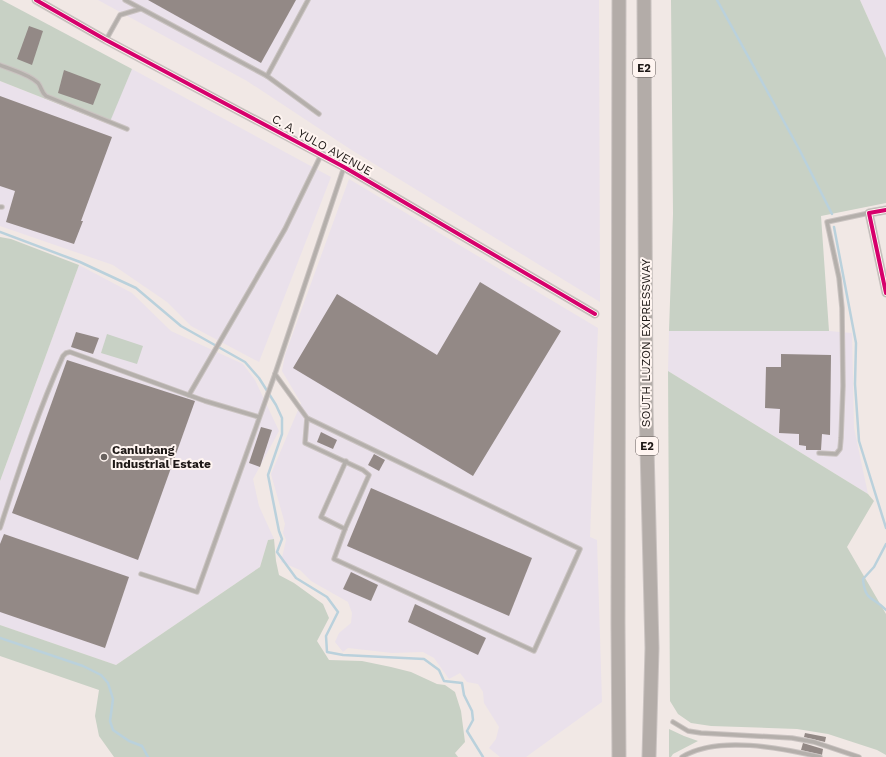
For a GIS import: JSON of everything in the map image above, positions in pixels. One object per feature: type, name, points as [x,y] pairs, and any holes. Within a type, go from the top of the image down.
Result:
[{"type":"highway","name":"E2","points":[[619,0],[619,757]]},
{"type":"highway","name":"SOUTH LUZON EXPRESSWAY","points":[[644,0],[646,407],[652,648],[649,757]]},
{"type":"street","name":"C. A. YULO AVENUE","points":[[36,0],[106,40],[344,167],[595,314]]},
{"type":"street","points":[[886,210],[869,213],[886,293]]},
{"type":"lane","points":[[125,0],[267,76],[319,114]]},
{"type":"lane","points":[[267,76],[308,0]]},
{"type":"lane","points":[[106,40],[120,16],[140,9]]},
{"type":"lane","points":[[0,65],[36,81],[39,84],[43,94],[46,96],[127,129]]},
{"type":"lane","points":[[188,394],[285,229],[321,155]]},
{"type":"lane","points":[[141,574],[197,592],[272,384],[344,167]]},
{"type":"lane","points":[[819,453],[836,454],[839,452],[842,431],[842,308],[839,278],[827,222],[869,213]]},
{"type":"lane","points":[[0,528],[52,381],[65,354],[70,352],[98,361],[188,394],[260,418]]},
{"type":"lane","points":[[275,374],[307,418],[580,549],[534,651],[334,559],[345,529],[369,475],[346,461],[305,443],[307,418]]},
{"type":"lane","points":[[345,529],[321,517],[346,461]]},
{"type":"lane","points":[[673,722],[688,731],[702,733],[786,737],[814,742],[859,757]]},
{"type":"lane","points":[[682,757],[695,751],[716,745],[756,746],[789,750],[820,757]]},
{"type":"shaded area","points":[[0,0],[132,69],[109,124],[0,81]]},
{"type":"shaded area","points":[[98,0],[599,0],[600,302],[350,149],[247,81]]},
{"type":"shaded area","points":[[671,0],[860,0],[886,58],[886,203],[821,216],[829,331],[669,331],[673,214]]},
{"type":"shaded area","points":[[860,0],[886,0],[886,58]]},
{"type":"shaded area","points":[[132,69],[331,177],[259,362],[191,326],[167,302],[113,265],[0,226],[0,81],[108,124]]},
{"type":"shaded area","points":[[349,179],[598,328],[590,537],[597,540],[602,702],[526,757],[500,757],[489,748],[496,739],[499,727],[484,703],[483,692],[478,684],[467,682],[460,673],[449,679],[434,658],[423,652],[392,653],[348,648],[343,652],[335,642],[339,633],[351,623],[352,613],[348,602],[311,581],[300,570],[281,562],[286,540],[283,533],[285,524],[271,474],[301,403],[282,371],[285,355]]},
{"type":"shaded area","points":[[0,237],[11,239],[79,265],[0,481]]},
{"type":"shaded area","points":[[79,265],[132,293],[171,331],[243,364],[255,380],[279,431],[253,479],[259,506],[274,539],[268,540],[260,567],[116,665],[0,625],[0,481]]},
{"type":"shaded area","points":[[669,331],[829,331],[852,333],[854,428],[868,494],[668,371]]},
{"type":"shaded area","points":[[107,334],[143,346],[137,364],[101,353]]},
{"type":"shaded area","points":[[668,371],[868,494],[874,501],[847,547],[886,614],[886,755],[877,750],[828,734],[797,729],[711,726],[691,723],[678,714],[670,701]]},
{"type":"shaded area","points":[[274,539],[279,575],[294,583],[323,604],[329,618],[317,641],[329,660],[362,661],[411,672],[437,684],[445,685],[455,692],[461,711],[465,742],[455,753],[458,757],[114,757],[99,736],[95,716],[99,690],[0,656],[0,625],[116,665],[260,567],[268,540]]},
{"type":"shaded area","points":[[669,729],[684,736],[698,741],[669,757]]},
{"type":"building","points":[[148,0],[296,0],[261,63]]},
{"type":"building","points":[[29,26],[43,31],[32,65],[17,59]]},
{"type":"building","points":[[64,70],[101,84],[93,105],[58,93]]},
{"type":"building","points":[[0,96],[112,137],[74,244],[6,222],[15,191],[0,186]]},
{"type":"building","points":[[480,282],[561,331],[473,476],[293,368],[337,294],[437,355]]},
{"type":"building","points":[[76,332],[99,338],[93,354],[71,347]]},
{"type":"building","points":[[781,354],[831,355],[830,435],[822,434],[821,450],[806,450],[806,446],[799,445],[799,434],[779,433],[780,409],[765,408],[766,367],[781,367]]},
{"type":"building","name":"Canlubang Industrial Estate","points":[[67,360],[195,401],[138,560],[12,513]]},
{"type":"building","points":[[261,427],[272,430],[260,467],[249,463]]},
{"type":"building","points":[[321,432],[337,440],[333,449],[317,442]]},
{"type":"building","points":[[374,454],[385,460],[379,471],[368,465]]},
{"type":"building","points":[[371,488],[532,558],[509,616],[347,546]]},
{"type":"building","points":[[4,534],[129,577],[105,648],[0,612],[0,544]]},
{"type":"building","points":[[351,572],[378,585],[371,601],[343,589]]},
{"type":"building","points":[[415,604],[486,638],[478,655],[408,622]]},
{"type":"building","points":[[805,733],[826,737],[825,742],[804,737]]},
{"type":"building","points":[[803,743],[823,749],[822,755],[801,750]]},
{"type":"waterway","points":[[717,0],[799,149],[832,214]]},
{"type":"waterway","points":[[834,227],[856,343],[855,384],[859,441],[886,528]]},
{"type":"waterway","points":[[0,232],[80,262],[136,288],[181,326],[245,362],[259,378],[276,405],[282,418],[282,434],[268,475],[279,531],[282,539],[277,552],[296,578],[327,597],[338,612],[326,636],[327,652],[343,655],[424,659],[439,670],[444,681],[462,683],[464,695],[472,711],[473,720],[467,731],[483,757]]},
{"type":"waterway","points":[[886,544],[874,567],[863,579],[866,592],[870,598],[886,610]]},
{"type":"waterway","points":[[0,638],[83,666],[101,675],[108,683],[113,699],[110,721],[113,730],[129,741],[142,746],[148,757]]},
{"type":"cycle path","points":[[36,0],[106,40],[344,167],[595,314]]},
{"type":"cycle path","points":[[886,210],[869,213],[886,293]]},
{"type":"place","name":"Canlubang Industrial Estate","points":[[104,457]]}]
